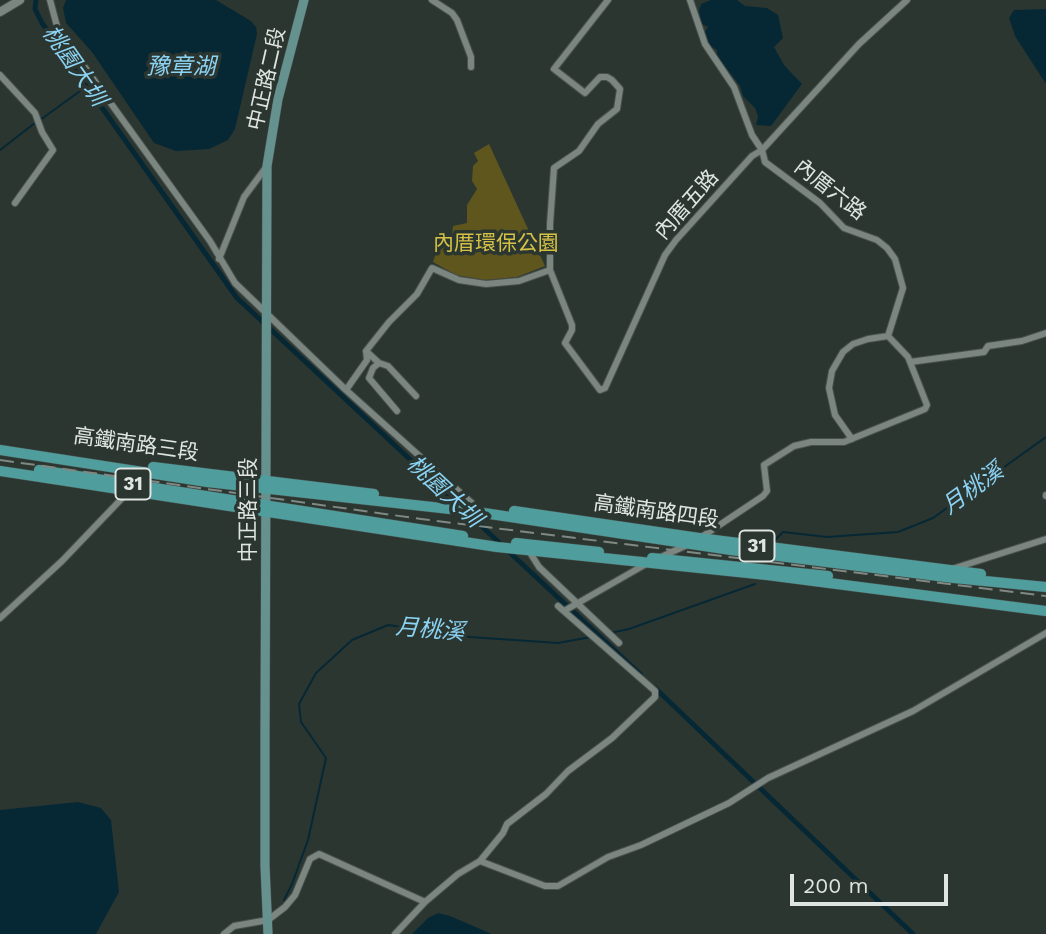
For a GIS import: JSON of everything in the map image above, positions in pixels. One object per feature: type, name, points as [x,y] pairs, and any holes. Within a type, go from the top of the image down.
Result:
[{"type":"main road","name":"中正路二段","points":[[267,166],[278,99],[304,0]]},
{"type":"main road","name":"中正路三段","points":[[267,166],[265,855],[268,934]]},
{"type":"main road","name":"高鐵南路三段","points":[[0,444],[266,485]]},
{"type":"main road","name":"高鐵南路三段","points":[[0,450],[207,482],[266,485]]},
{"type":"main road","name":"高鐵南路三段","points":[[0,468],[15,467],[266,508]]},
{"type":"main road","name":"高鐵南路三段","points":[[0,468],[129,491],[266,508]]},
{"type":"main road","name":"31","points":[[266,485],[473,507]]},
{"type":"main road","name":"高鐵南路四段","points":[[473,507],[644,529],[695,541],[879,569],[1046,587]]},
{"type":"main road","name":"高鐵南路四段","points":[[473,507],[612,533],[1046,581]]},
{"type":"main road","name":"高鐵南路四段","points":[[266,508],[488,540],[794,572],[1045,610]]},
{"type":"main road","name":"高鐵南路四段","points":[[266,508],[497,547],[767,575],[1045,610]]},
{"type":"main road","points":[[612,533],[644,529]]},
{"type":"main road","points":[[595,552],[618,561]]},
{"type":"main road","points":[[842,557],[879,569]]},
{"type":"main road","points":[[767,575],[794,572]]},
{"type":"street","points":[[0,12],[20,0]]},
{"type":"street","points":[[50,0],[58,30],[132,130],[235,283],[267,317],[473,507]]},
{"type":"street","points":[[432,0],[452,13],[457,20],[471,57],[471,67]]},
{"type":"street","points":[[346,390],[367,360],[366,351],[389,322],[417,294],[432,268],[459,280],[486,284],[519,281],[550,270],[554,169],[579,151],[598,124],[617,109],[620,96],[620,89],[607,77],[600,77],[585,93],[554,69],[608,0]]},
{"type":"street","name":"內厝六路","points":[[690,0],[705,44],[734,87],[765,162],[820,203],[844,228],[877,240],[895,259],[903,288],[888,336]]},
{"type":"street","name":"內厝五路","points":[[550,270],[572,326],[566,338],[566,347],[600,390],[605,388],[665,255],[676,240],[859,44],[907,0]]},
{"type":"street","points":[[0,75],[38,121],[53,150],[15,203]]},
{"type":"street","points":[[219,258],[244,197],[267,166]]},
{"type":"street","points":[[909,362],[984,352],[988,346],[1022,341],[1046,333]]},
{"type":"street","points":[[395,934],[425,902],[458,874],[480,861],[507,824],[546,794],[568,771],[612,738],[653,700],[655,691],[562,609],[695,541],[763,496],[766,491],[764,465],[794,446],[811,442],[845,442],[925,409],[927,405],[908,357],[888,336],[853,344],[843,352],[832,372],[829,388],[835,415],[852,439]]},
{"type":"street","points":[[366,351],[379,363],[388,366],[416,396]]},
{"type":"street","points":[[379,363],[373,368],[369,378],[397,411]]},
{"type":"street","points":[[1,613],[62,561],[129,491]]},
{"type":"street","points":[[947,570],[1046,539]]},
{"type":"street","points":[[529,551],[539,567],[619,643]]},
{"type":"street","points":[[480,861],[545,886],[558,886],[608,857],[641,845],[729,803],[767,779],[913,711],[1046,633]]},
{"type":"street","points":[[224,934],[234,926],[268,920],[292,901],[310,859],[319,854],[425,902]]},
{"type":"green space","name":"內厝環保公園","points":[[489,144],[545,266],[517,277],[485,280],[456,275],[433,262],[440,241],[451,243],[453,226],[467,223],[467,205],[477,189],[472,181],[473,166],[478,161],[474,153]]},
{"type":"water","name":"豫章湖","points":[[66,0],[216,0],[251,21],[257,34],[235,129],[228,140],[209,149],[176,151],[154,143],[92,52],[66,23],[63,8]]},
{"type":"water","points":[[711,0],[737,0],[745,6],[767,8],[778,15],[783,38],[774,47],[784,65],[802,84],[771,126],[756,125],[758,116],[755,108],[743,96],[740,86],[717,56],[717,50],[702,36],[708,27],[702,24],[699,11],[701,4]]},
{"type":"water","points":[[1046,9],[1046,84],[1015,36],[1009,18],[1014,10]]},
{"type":"water","points":[[78,802],[101,808],[111,820],[119,892],[96,934],[0,934],[0,810]]},
{"type":"water","points":[[438,913],[492,934],[412,934],[428,918]]},
{"type":"waterway","name":"桃園大圳","points":[[36,0],[35,9],[42,23],[237,298],[640,674]]},
{"type":"waterway","points":[[40,120],[87,86]]},
{"type":"waterway","points":[[0,150],[35,123]]},
{"type":"waterway","name":"月桃溪","points":[[774,541],[783,532],[827,537],[898,532],[933,518],[1046,437]]},
{"type":"waterway","name":"月桃溪","points":[[610,633],[629,629],[755,584]]},
{"type":"waterway","name":"月桃溪","points":[[284,900],[308,840],[326,758],[301,722],[299,704],[316,673],[352,640],[388,625],[470,637],[558,643],[591,637]]},
{"type":"waterway","name":"桃園大圳","points":[[655,688],[913,934]]},
{"type":"railway","points":[[0,460],[421,519],[1046,596]]}]
